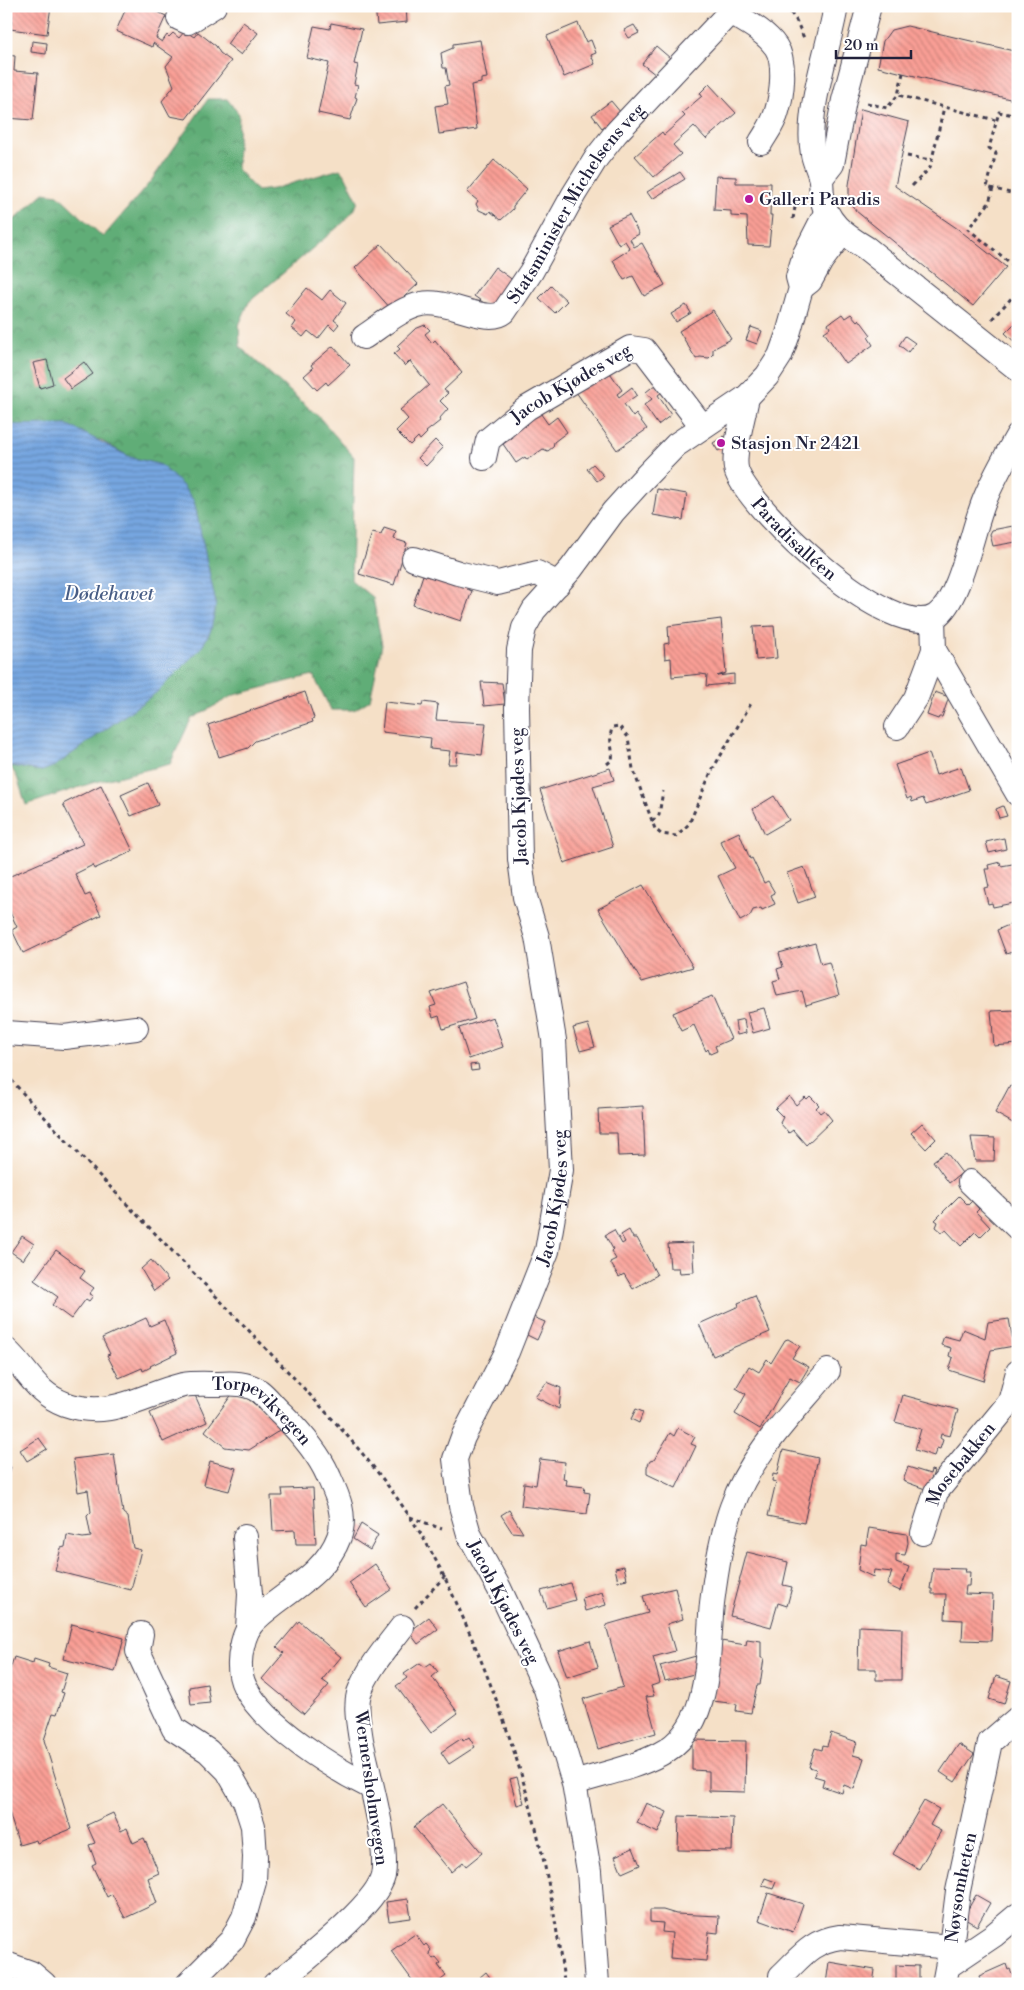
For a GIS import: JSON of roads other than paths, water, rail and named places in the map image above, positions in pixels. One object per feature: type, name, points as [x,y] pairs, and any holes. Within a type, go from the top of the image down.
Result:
[{"type":"street","points":[[179,18],[188,22],[194,20],[214,6]]},
{"type":"street","points":[[836,6],[817,90],[813,123],[813,153],[821,178],[826,213],[842,233],[876,248],[1018,369]]},
{"type":"street","points":[[821,178],[832,164],[844,100],[869,6]]},
{"type":"street","points":[[732,9],[765,34],[777,48],[780,55],[780,89],[777,111],[772,124],[761,142]]},
{"type":"street","name":"Statsminister Michelsens veg","points":[[364,337],[402,312],[422,303],[448,305],[491,318],[499,317],[531,272],[574,194],[597,157],[622,126],[732,9]]},
{"type":"street","name":"Jacob Kjødes veg","points":[[597,1984],[589,1871],[574,1783],[546,1689],[499,1588],[469,1534],[461,1506],[456,1459],[463,1437],[507,1352],[547,1251],[561,1170],[554,1040],[537,937],[525,896],[520,859],[517,708],[519,650],[524,628],[534,610],[558,584],[613,512],[676,445],[747,397],[767,376],[780,356],[801,288],[798,277],[805,254],[826,213]]},
{"type":"street","name":"Jacob Kjødes veg","points":[[801,288],[810,281],[821,261],[842,233]]},
{"type":"street","name":"Jacob Kjødes veg","points":[[484,458],[488,440],[527,408],[630,348],[644,350],[702,426]]},
{"type":"street","name":"Paradisalléen","points":[[747,397],[737,450],[737,471],[760,506],[778,528],[816,563],[867,598],[904,619],[933,618]]},
{"type":"street","points":[[897,727],[916,698],[934,650],[933,618],[948,604],[956,590],[984,500],[997,470],[1018,435]]},
{"type":"street","points":[[414,559],[498,583],[537,573],[558,584]]},
{"type":"street","points":[[934,650],[1018,794]]},
{"type":"street","points":[[6,1033],[64,1037],[136,1028]]},
{"type":"street","points":[[970,1182],[1018,1228]]},
{"type":"street","name":"Torpevikvegen","points":[[6,1350],[33,1384],[49,1396],[66,1404],[98,1410],[121,1407],[184,1385],[232,1383],[245,1385],[259,1391],[287,1419],[310,1446],[327,1472],[342,1510],[342,1524],[339,1538],[330,1553],[314,1572],[255,1619],[248,1628]]},
{"type":"street","points":[[574,1783],[662,1754],[683,1736],[702,1698],[716,1572],[731,1508],[743,1480],[757,1458],[828,1371]]},
{"type":"street","name":"Mosebakken","points":[[923,1533],[936,1492],[1010,1402],[1018,1372]]},
{"type":"street","name":"Torpevikvegen","points":[[244,1537],[250,1594],[248,1628],[240,1660],[242,1680],[246,1689],[269,1717],[287,1734],[351,1777],[371,1787]]},
{"type":"street","name":"Wernersholmvegen","points":[[275,1984],[318,1951],[370,1898],[380,1885],[385,1858],[358,1722],[359,1694],[377,1660],[402,1627]]},
{"type":"street","points":[[141,1634],[138,1651],[174,1728],[208,1751],[228,1771],[244,1801],[253,1826],[255,1850],[254,1882],[244,1917],[232,1940],[188,1984]]},
{"type":"street","name":"Nøysomheten","points":[[781,1976],[815,1944],[824,1939],[840,1937],[948,1966],[958,1891],[990,1742],[1018,1718]]},
{"type":"street","points":[[948,1966],[994,1935],[1018,1915]]},
{"type":"street","points":[[6,1964],[19,1968],[44,1984]]},
{"type":"water","name":"Dødehavet","points":[[66,424],[130,457],[161,465],[182,485],[194,501],[216,604],[211,630],[202,647],[157,692],[55,766],[42,771],[6,765],[6,425]]},
{"type":"place","name":"Galleri Paradis","points":[[749,199]]},
{"type":"place","name":"Stasjon Nr 2421","points":[[721,443]]}]
